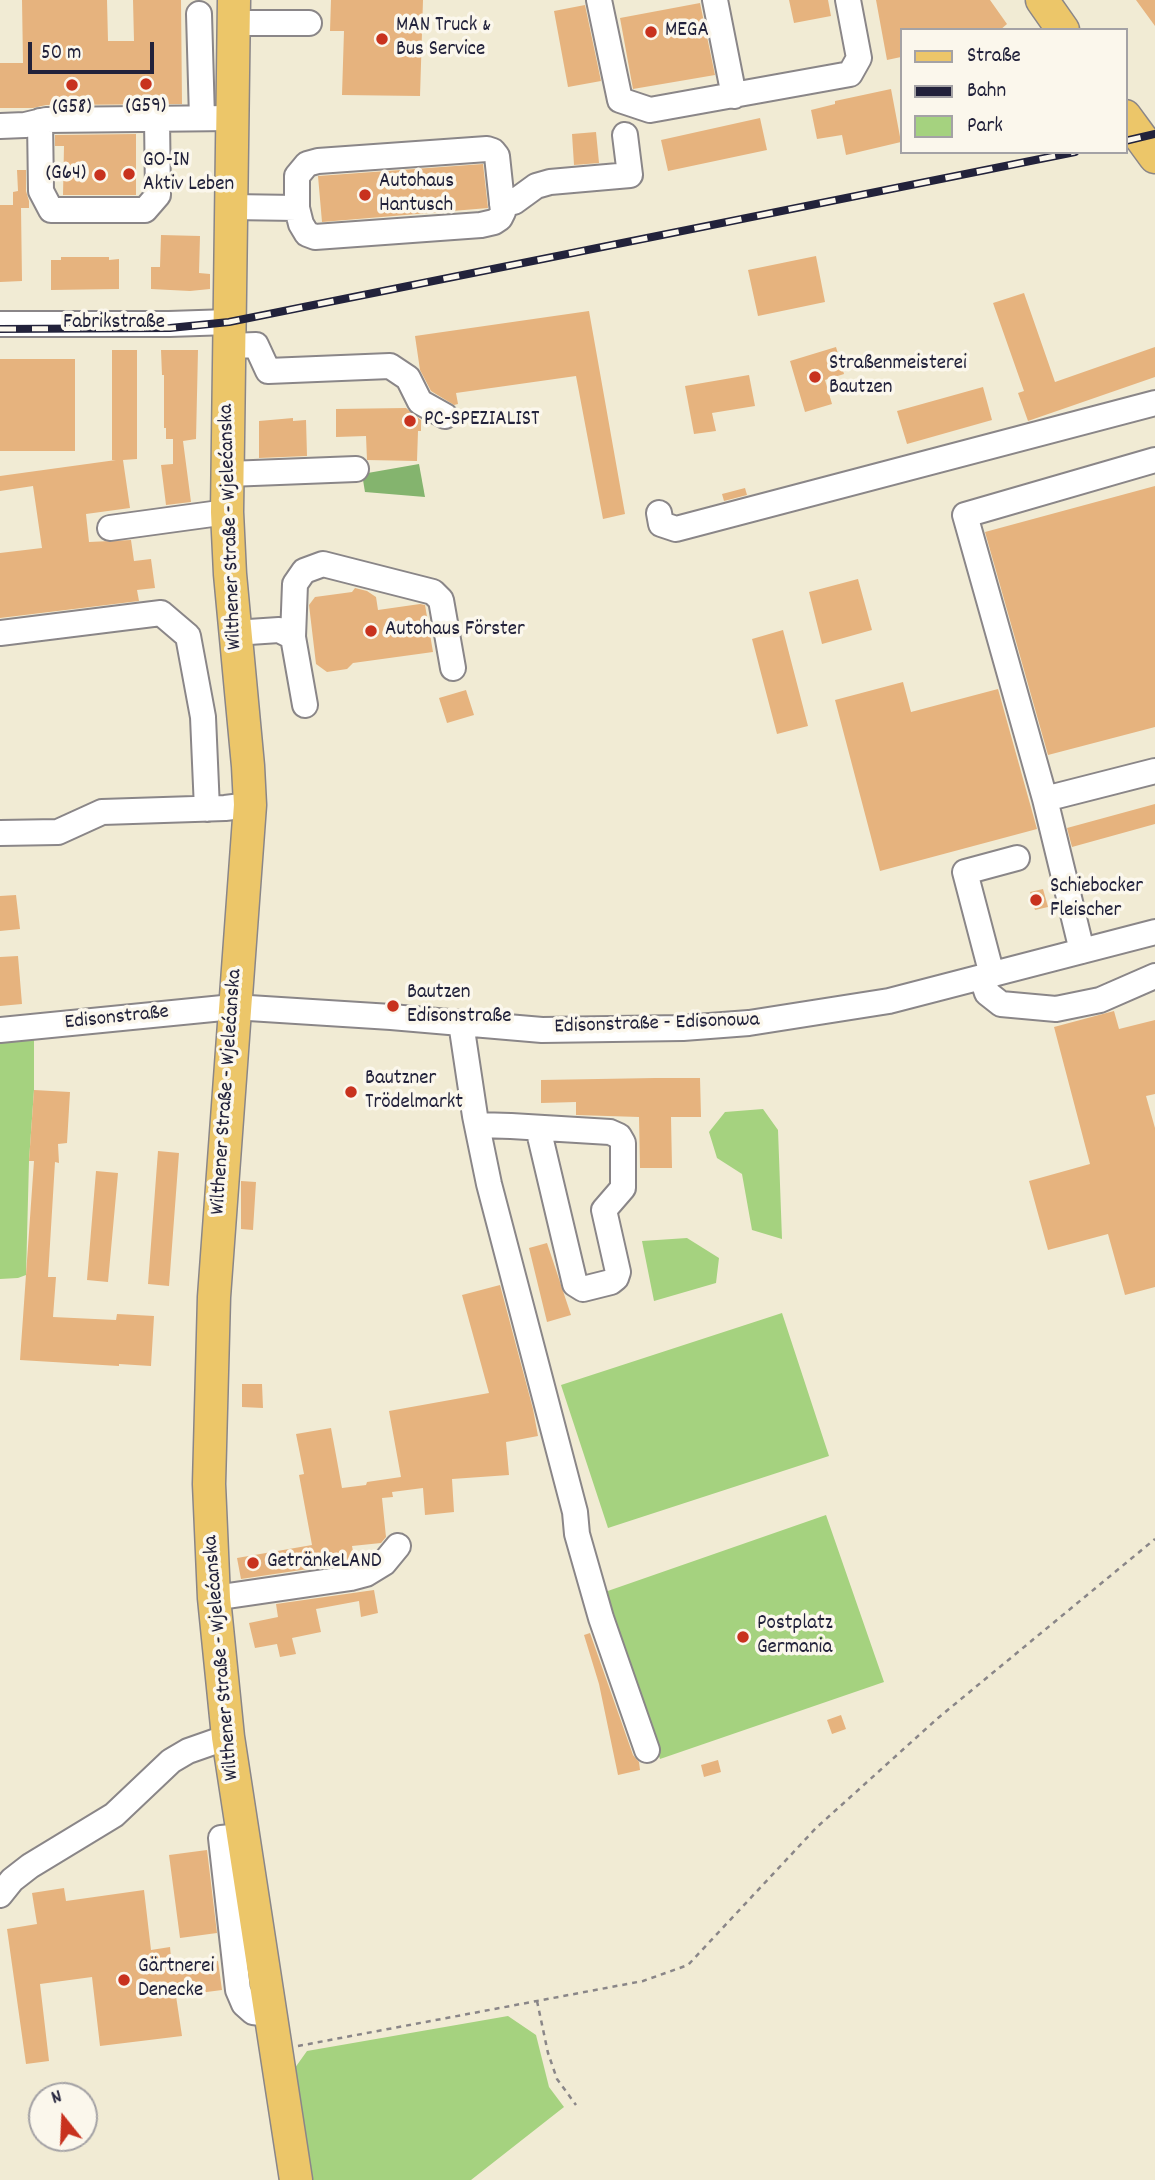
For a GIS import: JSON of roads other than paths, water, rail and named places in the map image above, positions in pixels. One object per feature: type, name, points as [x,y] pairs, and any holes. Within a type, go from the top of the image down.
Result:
[{"type":"main road","points":[[1042,0],[1062,28]]},
{"type":"main road","name":"Wilthener Straße - Wjelećanska","points":[[234,11],[228,512],[234,633],[250,805],[233,1007],[214,1297],[209,1484],[214,1598],[228,1737],[296,2180]]},
{"type":"main road","points":[[1127,119],[1155,157]]},
{"type":"street","points":[[600,0],[620,100],[650,110],[850,74],[859,58],[848,0]]},
{"type":"street","points":[[715,0],[734,96]]},
{"type":"street","points":[[234,11],[309,23]]},
{"type":"street","points":[[200,14],[202,118]]},
{"type":"street","points":[[0,126],[25,125],[40,121],[233,118]]},
{"type":"street","points":[[40,121],[41,191],[51,210],[145,210],[158,195],[157,119]]},
{"type":"street","points":[[502,204],[523,198],[536,186],[550,182],[630,175],[625,135]]},
{"type":"street","points":[[487,149],[497,156],[503,212],[500,218],[481,225],[315,237],[307,233],[301,224],[297,208],[297,176],[307,164],[318,161],[487,149]]},
{"type":"street","points":[[231,207],[297,208]]},
{"type":"street","name":"Fabrikstraße","points":[[0,324],[169,324],[229,334],[256,345],[268,370],[390,366],[408,379],[420,402],[445,416]]},
{"type":"street","points":[[659,513],[662,524],[676,529],[1155,403]]},
{"type":"street","points":[[1083,951],[1045,799],[965,514],[1155,460]]},
{"type":"street","points":[[228,474],[356,469]]},
{"type":"street","points":[[110,528],[228,512]]},
{"type":"street","points":[[305,705],[293,637],[295,584],[304,572],[323,564],[433,592],[440,600],[453,668]]},
{"type":"street","points":[[0,633],[162,613],[188,636],[203,717],[207,809]]},
{"type":"street","points":[[234,633],[279,630],[293,637]]},
{"type":"street","points":[[1045,799],[1155,771]]},
{"type":"street","points":[[0,833],[58,832],[103,812],[250,805]]},
{"type":"street","points":[[1017,858],[965,873],[987,976],[987,993],[1001,1004],[1056,1009],[1100,1000],[1155,976]]},
{"type":"street","name":"Edisonstraße - Edisonowa","points":[[233,1007],[542,1030],[683,1028],[749,1023],[889,1001],[1155,932]]},
{"type":"street","name":"Edisonstraße","points":[[0,1030],[233,1007]]},
{"type":"street","points":[[461,1023],[489,1184],[575,1512],[577,1534],[601,1618],[647,1750]]},
{"type":"street","points":[[477,1125],[538,1128],[610,1132],[619,1136],[623,1143],[623,1188],[604,1210],[618,1272],[617,1278],[611,1282],[583,1289],[575,1283],[538,1128]]},
{"type":"street","points":[[214,1598],[366,1574],[384,1563],[398,1546]]},
{"type":"street","points":[[0,1895],[12,1880],[30,1866],[114,1815],[171,1761],[188,1751],[228,1737]]},
{"type":"railway","points":[[1127,141],[1155,134]]},
{"type":"railway","points":[[0,329],[170,328],[229,322],[1065,154]]},
{"type":"place","name":"MEGA","points":[[651,32]]},
{"type":"place","name":"MAN Truck & Bus Service","points":[[382,39]]},
{"type":"place","name":"(G59)","points":[[146,84]]},
{"type":"place","name":"(G58)","points":[[72,85]]},
{"type":"place","name":"GO-IN Aktiv Leben","points":[[129,174]]},
{"type":"place","name":"(G64)","points":[[100,175]]},
{"type":"place","name":"Autohaus Hantusch","points":[[365,195]]},
{"type":"place","name":"Straßenmeisterei Bautzen","points":[[815,377]]},
{"type":"place","name":"PC-SPEZIALIST","points":[[410,421]]},
{"type":"place","name":"Autohaus Förster","points":[[371,631]]},
{"type":"place","name":"Schiebocker Fleischer","points":[[1036,900]]},
{"type":"place","name":"Bautzen Edisonstraße","points":[[393,1006]]},
{"type":"place","name":"Bautzner Trödelmarkt","points":[[351,1092]]},
{"type":"place","name":"GetränkeLAND","points":[[253,1563]]},
{"type":"place","name":"Postplatz Germania","points":[[743,1637]]},
{"type":"place","name":"Gärtnerei Denecke","points":[[124,1980]]}]
